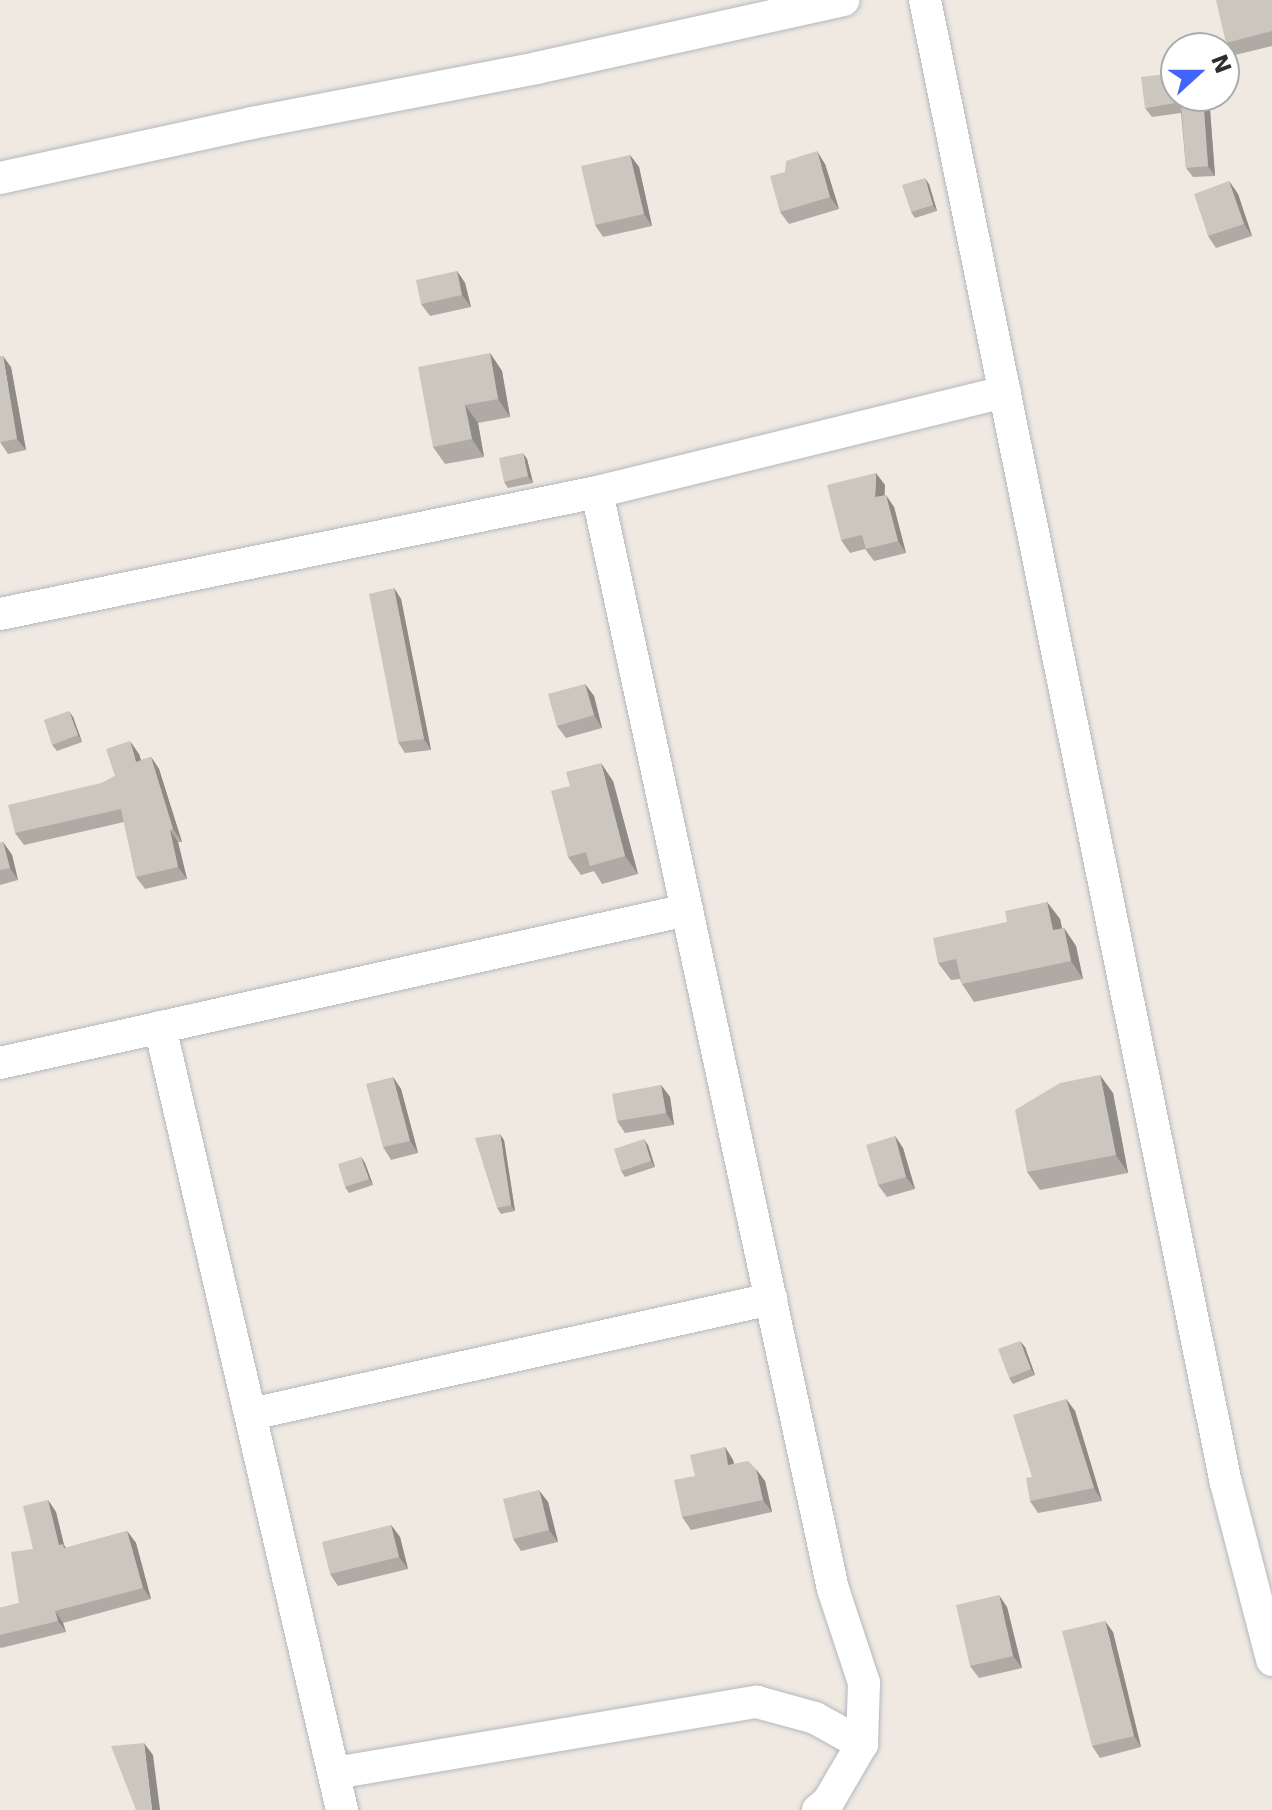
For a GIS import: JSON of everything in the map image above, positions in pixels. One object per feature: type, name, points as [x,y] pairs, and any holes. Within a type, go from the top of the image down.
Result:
[{"type":"street","points":[[0,178],[252,123],[537,68],[844,0]]},
{"type":"street","points":[[925,0],[1226,1483],[1272,1660]]},
{"type":"street","points":[[0,614],[597,492],[1005,392]]},
{"type":"street","points":[[597,492],[833,1589],[864,1683],[862,1744],[828,1802],[818,1810]]},
{"type":"street","points":[[0,1063],[687,910]]},
{"type":"street","points":[[160,1027],[342,1810]]},
{"type":"street","points":[[251,1414],[771,1299]]},
{"type":"street","points":[[335,1773],[757,1702],[815,1718],[862,1744]]},
{"type":"building","points":[[1216,0],[1272,0],[1272,31],[1240,39],[1240,32],[1223,32]]},
{"type":"building","points":[[1160,75],[1160,106],[1145,108],[1141,77]]},
{"type":"building","points":[[1182,112],[1204,112],[1208,166],[1186,168]]},
{"type":"building","points":[[817,151],[830,197],[780,212],[770,176],[785,172],[786,161]]},
{"type":"building","points":[[630,155],[644,214],[595,225],[581,166]]},
{"type":"building","points":[[925,178],[933,205],[911,212],[902,185]]},
{"type":"building","points":[[1229,181],[1244,224],[1208,236],[1194,194]]},
{"type":"building","points":[[457,271],[462,295],[421,304],[416,280]]},
{"type":"building","points":[[490,353],[498,399],[465,405],[472,439],[433,447],[418,367]]},
{"type":"building","points":[[0,356],[3,356],[17,439],[0,442]]},
{"type":"building","points":[[523,453],[528,476],[504,482],[499,458]]},
{"type":"building","points":[[876,473],[875,497],[886,495],[898,541],[866,549],[862,535],[841,540],[827,485]]},
{"type":"building","points":[[394,588],[424,739],[398,742],[369,594]]},
{"type":"building","points":[[585,684],[594,715],[557,726],[548,694]]},
{"type":"building","points":[[69,711],[78,735],[52,745],[44,720]]},
{"type":"building","points":[[130,741],[136,762],[151,757],[173,829],[170,830],[178,867],[136,877],[121,809],[15,833],[8,805],[101,783],[115,776],[106,749]]},
{"type":"building","points":[[601,763],[625,856],[590,866],[586,852],[568,857],[551,791],[570,786],[566,772]]},
{"type":"building","points":[[3,842],[10,868],[0,870],[0,843]]},
{"type":"building","points":[[1047,902],[1053,930],[1064,928],[1071,961],[962,984],[956,959],[938,963],[933,938],[1007,922],[1005,911]]},
{"type":"building","points":[[1100,1075],[1116,1155],[1027,1172],[1015,1110],[1060,1083]]},
{"type":"building","points":[[393,1077],[410,1141],[383,1147],[366,1084]]},
{"type":"building","points":[[661,1085],[666,1113],[617,1121],[612,1094]]},
{"type":"building","points":[[500,1134],[511,1205],[497,1208],[475,1138]]},
{"type":"building","points":[[895,1136],[906,1177],[878,1185],[866,1145]]},
{"type":"building","points":[[644,1139],[651,1161],[621,1171],[614,1149]]},
{"type":"building","points":[[361,1157],[369,1179],[345,1187],[338,1164]]},
{"type":"building","points":[[1020,1341],[1031,1369],[1009,1378],[998,1349]]},
{"type":"building","points":[[1066,1399],[1094,1488],[1030,1501],[1026,1478],[1032,1477],[1013,1415]]},
{"type":"building","points":[[725,1447],[728,1465],[748,1461],[756,1469],[763,1500],[682,1517],[674,1480],[695,1476],[690,1455]]},
{"type":"building","points":[[539,1490],[549,1530],[513,1539],[503,1499]]},
{"type":"building","points":[[48,1500],[59,1545],[63,1544],[64,1548],[127,1531],[143,1588],[55,1611],[58,1621],[0,1635],[0,1608],[19,1603],[11,1552],[33,1549],[23,1506]]},
{"type":"building","points":[[391,1525],[399,1557],[330,1574],[322,1542]]},
{"type":"building","points":[[999,1595],[1013,1656],[970,1666],[956,1605]]},
{"type":"building","points":[[1105,1621],[1134,1736],[1092,1746],[1062,1631]]},
{"type":"building","points":[[144,1743],[152,1810],[136,1810],[111,1746]]}]
